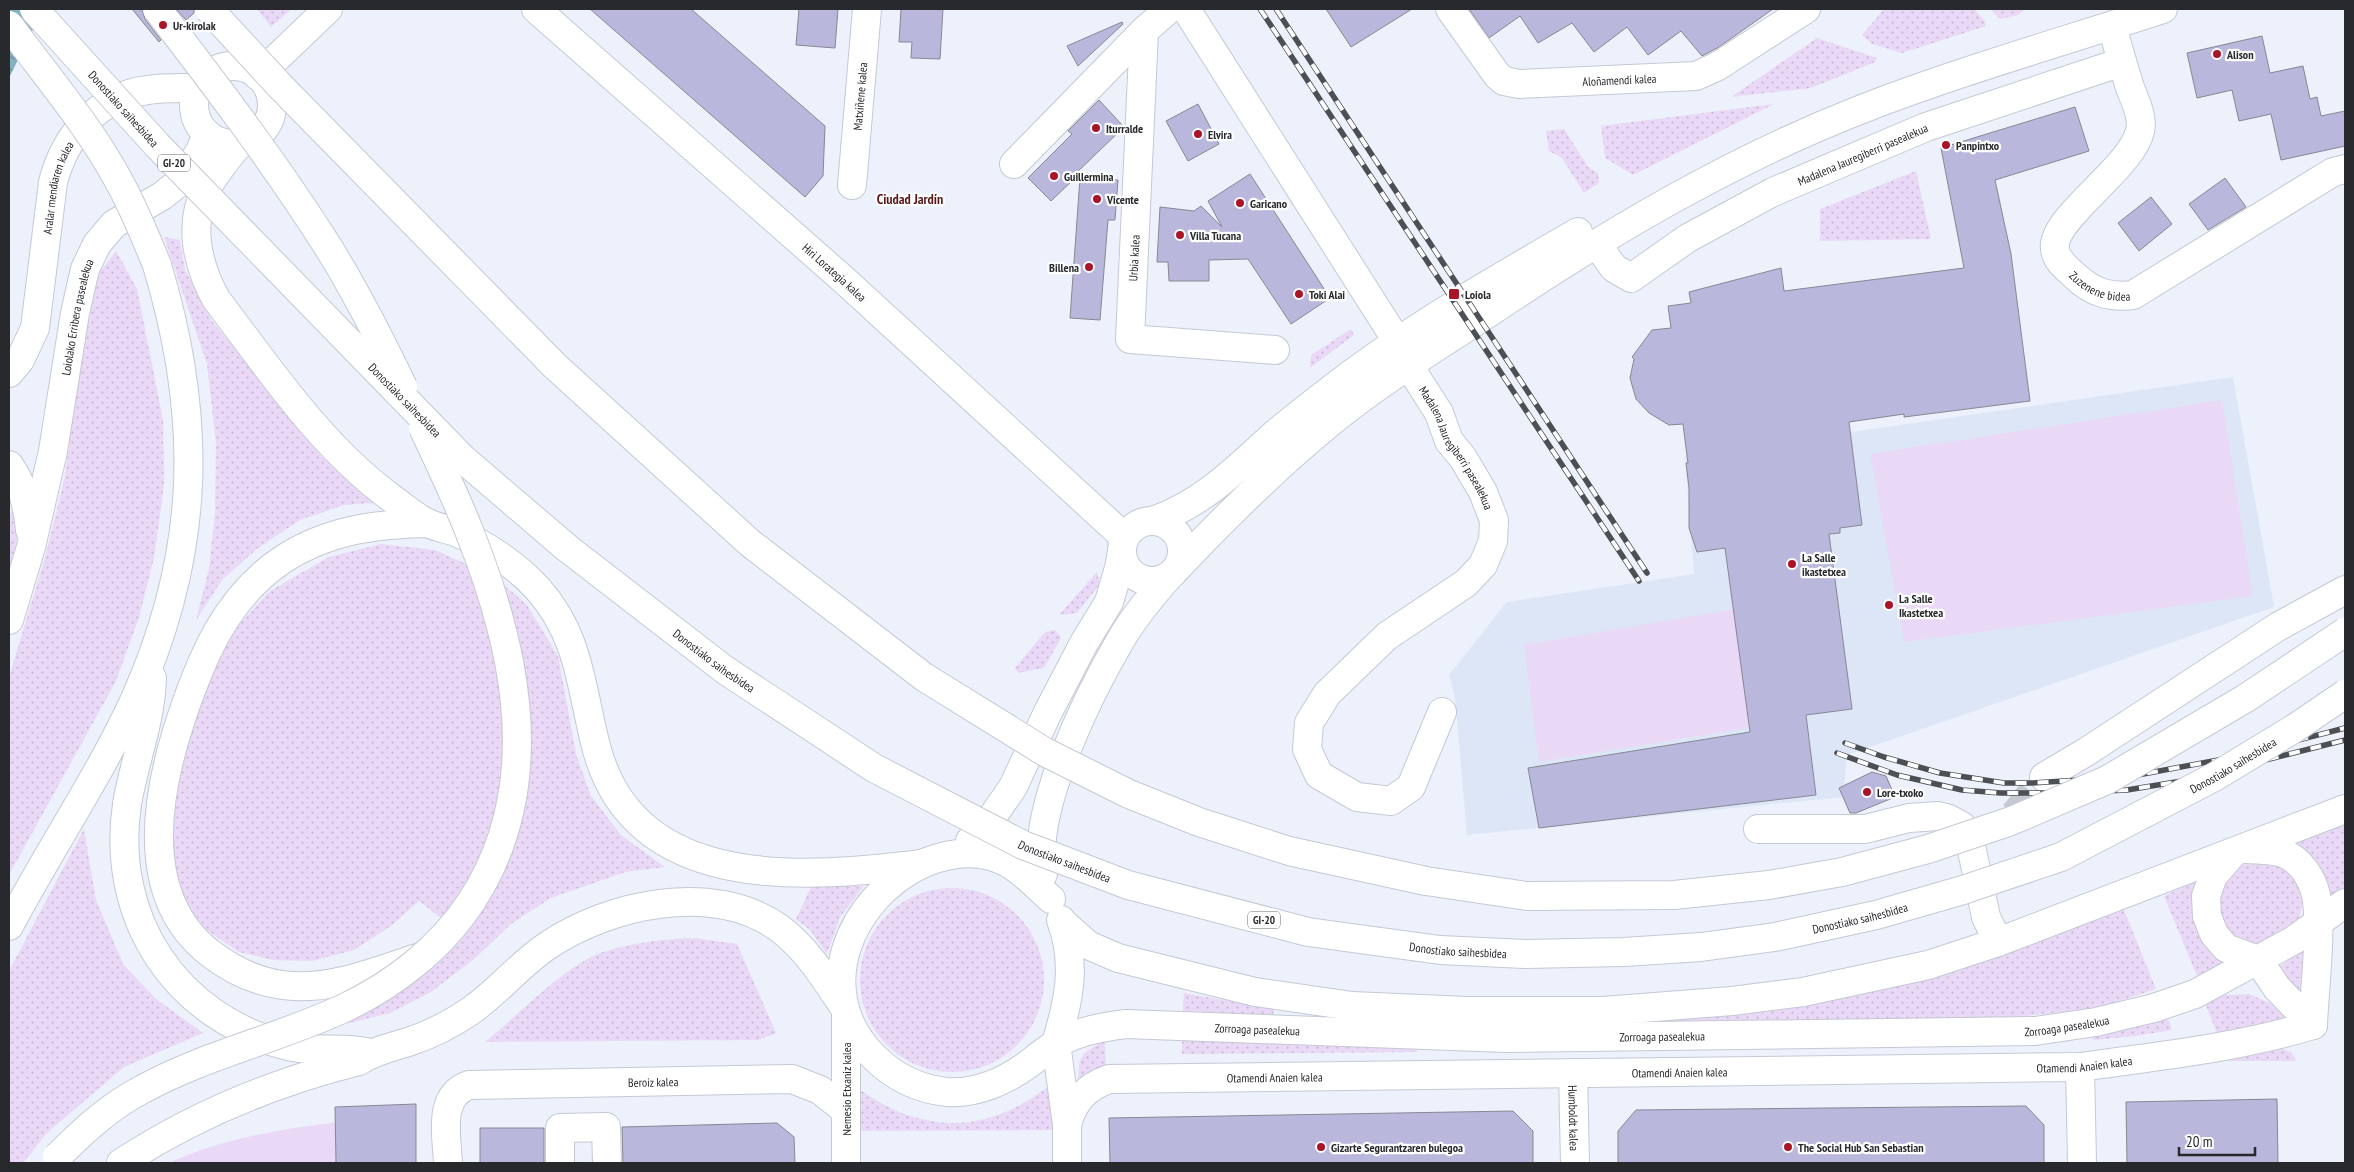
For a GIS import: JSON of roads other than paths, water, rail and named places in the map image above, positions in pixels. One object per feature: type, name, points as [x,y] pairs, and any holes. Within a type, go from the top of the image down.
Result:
[{"type":"main road","name":"Donostiako saihesbidea","points":[[34,9],[156,145],[462,459],[560,542],[724,670],[874,768],[1023,845],[1128,884],[1308,932],[1440,950],[1524,954],[1624,952],[1701,947],[1775,937],[1876,915],[1963,890],[2061,857],[2216,776],[2295,728],[2345,694]]},
{"type":"main road","points":[[54,1160],[96,1120],[141,1090],[189,1067],[286,1033],[345,1007],[400,975],[424,956],[463,913],[479,889],[500,845],[510,808],[515,779],[517,721],[513,686],[502,630],[483,566],[449,483],[377,335],[330,251],[243,122],[157,9]]},
{"type":"main road","points":[[209,9],[281,87],[555,366],[750,543],[924,677],[1045,752],[1146,801],[1198,822],[1289,851],[1426,881],[1527,896],[1674,895],[1769,885],[1842,872],[1928,849],[2011,821],[2107,780],[2246,698],[2345,632]]},
{"type":"main road","points":[[258,76],[328,9]]},
{"type":"main road","name":"Hiri Lorategia kalea","points":[[536,9],[844,280],[1122,535],[1125,542]]},
{"type":"main road","name":"Matxiñene kalea","points":[[852,185],[867,9]]},
{"type":"main road","points":[[1014,164],[1144,31],[1169,9]]},
{"type":"main road","points":[[1186,9],[1397,341]]},
{"type":"main road","name":"Aloñamendi kalea","points":[[1450,9],[1496,75],[1504,81],[1519,84],[1696,76],[1718,66],[1806,9]]},
{"type":"main road","points":[[951,854],[986,826],[1013,787],[1048,712],[1109,602],[1125,542],[1135,526],[1175,513],[1232,475],[1289,423],[1397,341],[1432,317],[1651,190],[1738,145],[1852,96],[2112,17],[2163,9]]},
{"type":"main road","points":[[2112,17],[2122,62]]},
{"type":"main road","points":[[1067,1163],[1063,1047],[1065,1013],[1071,972],[1069,946],[1042,871],[1041,842],[1045,814],[1057,776],[1075,732],[1120,641],[1142,607],[1174,571],[1272,472],[1332,420],[1560,265],[1596,243],[1659,206],[1745,161],[1856,111],[2112,17]]},
{"type":"main road","points":[[9,25],[101,150],[132,206],[157,265],[180,352],[186,396],[188,486],[177,574],[166,617],[152,659],[122,724],[9,926]]},
{"type":"main road","name":"Urbia kalea","points":[[1144,31],[1130,339],[1275,350]]},
{"type":"main road","name":"Zuzenene bidea","points":[[2122,62],[2140,114],[2140,130],[2136,145],[2068,220],[2056,236],[2054,248],[2059,262],[2085,286],[2097,292],[2117,297],[2133,295],[2333,172],[2345,169]]},
{"type":"main road","name":"Madalena Jauregiberri pasealekua","points":[[1596,243],[1614,268],[1630,278],[1688,238],[1773,192],[1926,127],[2085,76],[2122,62]]},
{"type":"main road","points":[[237,66],[258,76],[266,85],[272,108],[263,130],[254,138],[238,144],[216,141],[199,124],[194,100],[198,88],[205,78],[214,71],[225,67],[237,66]]},
{"type":"main road","name":"Aralar mendiaren kalea","points":[[9,373],[20,360],[35,328],[53,182],[58,164],[75,133],[100,108],[132,93],[148,90],[198,88]]},
{"type":"main road","name":"Loiolako Erribera pasealekua","points":[[9,620],[31,547],[53,451],[70,340],[85,269],[96,244],[114,224],[162,196],[182,180],[207,134]]},
{"type":"main road","points":[[238,144],[207,188],[200,206],[197,244],[206,282],[216,299],[287,393],[327,441],[392,499],[428,524]]},
{"type":"main road","name":"Madalena Jauregiberri pasealekua","points":[[1410,366],[1439,413],[1449,441],[1463,458],[1483,492],[1494,520],[1493,541],[1483,565],[1466,583],[1387,636],[1327,694],[1309,723],[1307,749],[1319,776],[1357,797],[1391,801],[1411,787],[1442,712]]},
{"type":"main road","name":"Loiolako Erribera pasealekua","points":[[9,465],[22,489],[29,514],[31,547]]},
{"type":"main road","points":[[1125,542],[1124,561],[1136,576],[1154,581],[1174,571],[1180,559],[1180,541],[1170,527],[1152,521]]},
{"type":"main road","points":[[424,956],[365,974],[321,984],[283,985],[253,978],[225,965],[206,950],[186,930],[173,909],[164,881],[158,843],[161,801],[176,735],[193,685],[216,631],[245,592],[282,560],[324,538],[369,526],[428,524],[457,532],[513,566],[537,587],[557,613],[573,646],[581,674],[597,751],[612,789],[633,817],[662,841],[698,857],[735,867],[765,872],[825,874],[922,864],[951,854],[968,852],[991,856],[1016,868],[1056,911],[1074,934],[1102,953],[1255,992],[1352,1006],[1467,1011],[1603,1011],[1732,1001],[1803,992],[1928,965],[1998,942],[2345,809]]},
{"type":"main road","points":[[2044,777],[2086,752],[2279,626],[2345,590]]},
{"type":"main road","points":[[152,659],[152,701],[127,805],[124,848],[128,886],[138,920],[152,948],[170,973],[192,997],[224,1021],[262,1039],[290,1047],[327,1051],[357,1049],[370,1053]]},
{"type":"main road","points":[[1970,841],[1998,830],[2014,814]]},
{"type":"main road","points":[[1758,829],[1865,829],[1909,818],[1938,816],[1950,819],[1962,826],[1970,841],[1986,917],[1998,942]]},
{"type":"main road","points":[[2239,850],[2277,851],[2296,861],[2307,873],[2315,888],[2318,925],[2313,1025],[2277,988],[2258,960],[2226,948],[2214,934],[2207,916],[2206,896],[2213,876],[2239,850]]},
{"type":"main road","name":"Nemesio Etxaniz kalea","points":[[846,1163],[842,964],[848,941],[860,918],[872,901],[898,877],[922,864]]},
{"type":"main road","points":[[121,1163],[179,1128],[246,1097],[359,1061],[370,1053],[411,1041],[451,1023],[482,1002],[525,963],[567,933],[614,912],[639,906],[666,903],[719,906],[762,918],[780,929],[803,950],[844,1010],[855,1035],[884,1067],[899,1078],[923,1088],[947,1092],[971,1091],[991,1084],[1063,1047]]},
{"type":"main road","points":[[2258,960],[2318,925],[2345,903]]},
{"type":"main road","name":"Zorroaga pasealekua","points":[[1063,1047],[1102,1027],[1126,1024],[1506,1038],[2035,1031],[2096,1022],[2154,1008],[2195,994],[2258,960]]},
{"type":"main road","name":"Otamendi Anaien kalea","points":[[1067,1125],[1075,1104],[1082,1096],[1099,1083],[1109,1079],[2080,1067],[2216,1048],[2279,1036],[2313,1025]]},
{"type":"main road","points":[[2080,1067],[2082,1163]]},
{"type":"main road","name":"Humboldt kalea","points":[[1573,1073],[1575,1163]]},
{"type":"main road","name":"Beroiz kalea","points":[[448,1163],[447,1107],[455,1092],[461,1088],[476,1085],[792,1080],[820,1090],[845,1110]]},
{"type":"main road","points":[[560,1163],[560,1128],[606,1127],[607,1163]]},
{"type":"water","points":[[9,9],[43,9],[9,78]]},
{"type":"tunnel","points":[[2014,814],[2044,777]]},
{"type":"railway","points":[[1260,9],[1639,581]]},
{"type":"railway","points":[[1276,9],[1647,573]]},
{"type":"railway","points":[[1845,743],[1884,757],[1940,773],[2004,783],[2031,783],[2127,777],[2229,758],[2345,728]]},
{"type":"railway","points":[[1837,753],[1897,775],[1962,790],[2001,793],[2058,793],[2127,790],[2182,781],[2345,740]]},
{"type":"place","name":"Ur-kirolak","points":[[163,25]]},
{"type":"place","name":"Alison","points":[[2217,54]]},
{"type":"place","name":"Iturralde","points":[[1096,128]]},
{"type":"place","name":"Elvira","points":[[1198,134]]},
{"type":"place","name":"Panpintxo","points":[[1946,145]]},
{"type":"place","name":"Guillermina","points":[[1054,176]]},
{"type":"place","name":"Vicente","points":[[1097,199]]},
{"type":"place","name":"Garicano","points":[[1240,203]]},
{"type":"place","name":"Villa Tucana","points":[[1180,235]]},
{"type":"place","name":"Billena","points":[[1089,267]]},
{"type":"place","name":"Toki Alai","points":[[1299,294]]},
{"type":"place","name":"Loiola","points":[[1454,294]]},
{"type":"place","name":"La Salle ikastetxea","points":[[1792,564]]},
{"type":"place","name":"La Salle Ikastetxea","points":[[1889,605]]},
{"type":"place","name":"Lore-txoko","points":[[1867,792]]},
{"type":"place","name":"Gizarte Segurantzaren bulegoa","points":[[1321,1147]]},
{"type":"place","name":"The Social Hub San Sebastian","points":[[1788,1147]]},
{"type":"district","name":"Ciudad Jardín","points":[[910,199]]}]
